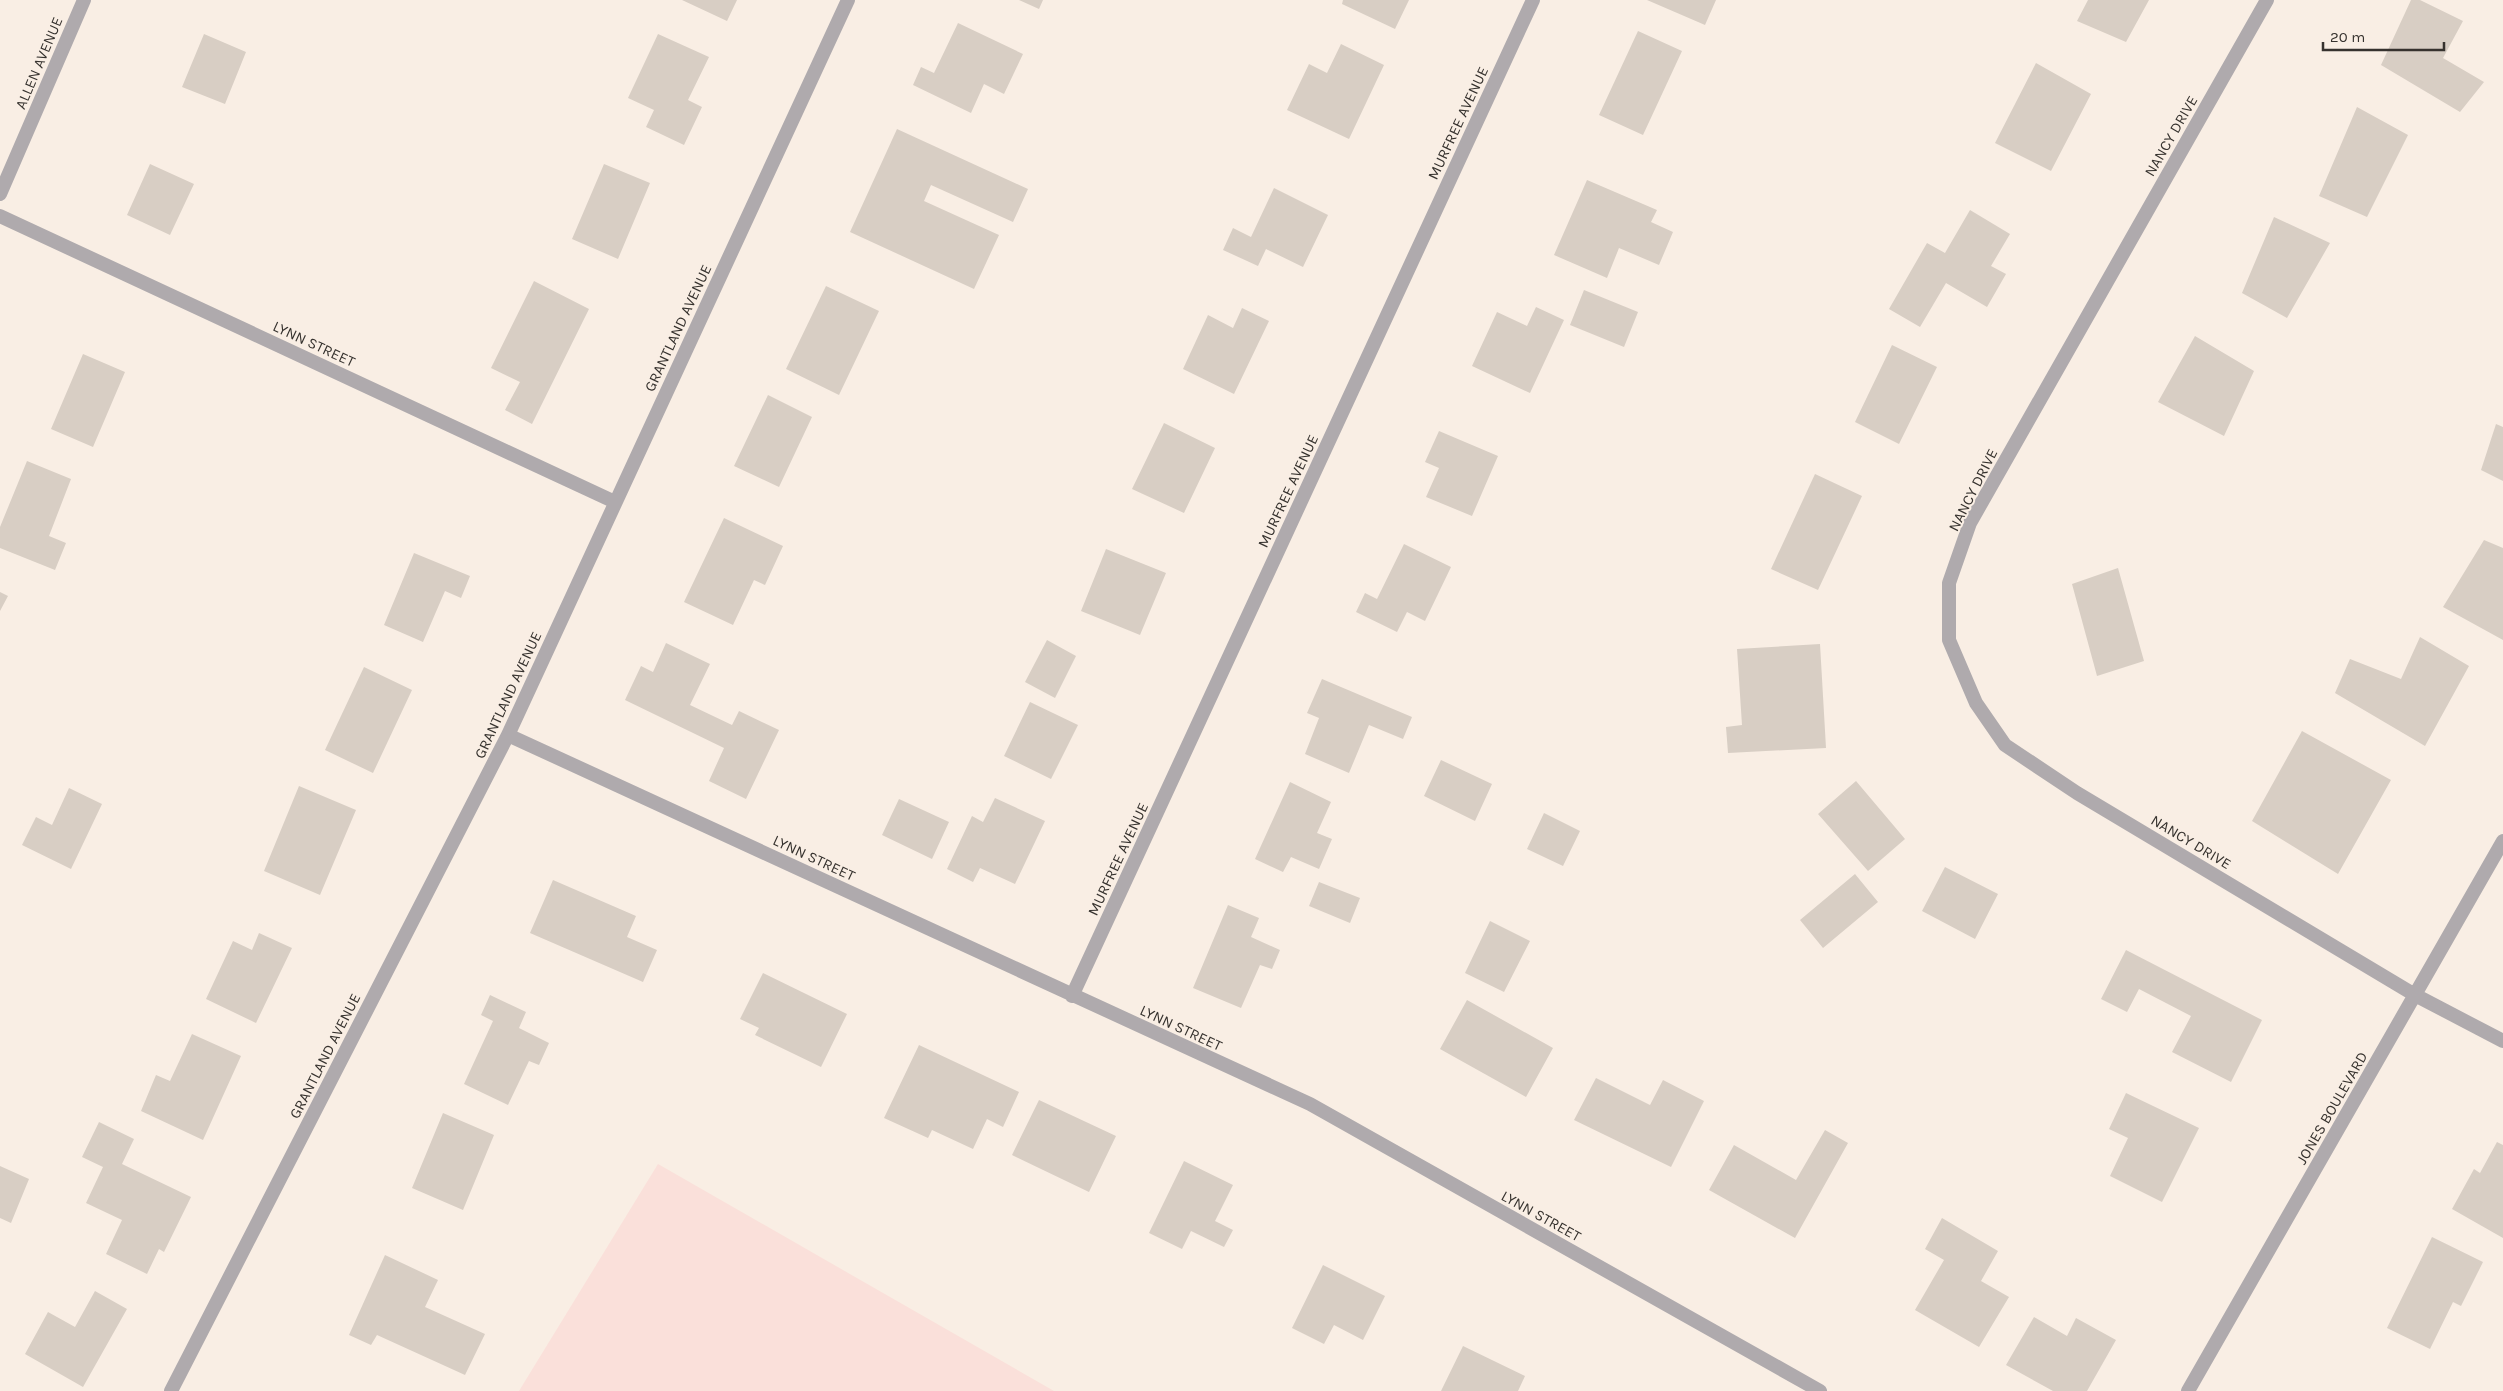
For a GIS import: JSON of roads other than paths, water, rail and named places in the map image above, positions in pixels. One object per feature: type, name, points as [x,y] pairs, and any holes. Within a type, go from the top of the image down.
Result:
[{"type":"street","name":"ALLEN AVENUE","points":[[0,194],[84,0]]},
{"type":"street","name":"GRANTLAND AVENUE","points":[[171,1391],[508,735],[848,0]]},
{"type":"street","name":"MURFREE AVENUE","points":[[1072,996],[1533,0]]},
{"type":"street","name":"NANCY DRIVE","points":[[2267,0],[1970,523],[1949,582],[1949,640],[1976,703],[2005,745],[2077,793],[2415,995],[2503,1040]]},
{"type":"street","name":"LYNN STREET","points":[[0,216],[615,502]]},
{"type":"street","name":"LYNN STREET","points":[[508,735],[1310,1104],[1820,1391]]},
{"type":"street","name":"JONES BOULEVARD","points":[[2188,1391],[2503,841]]}]
